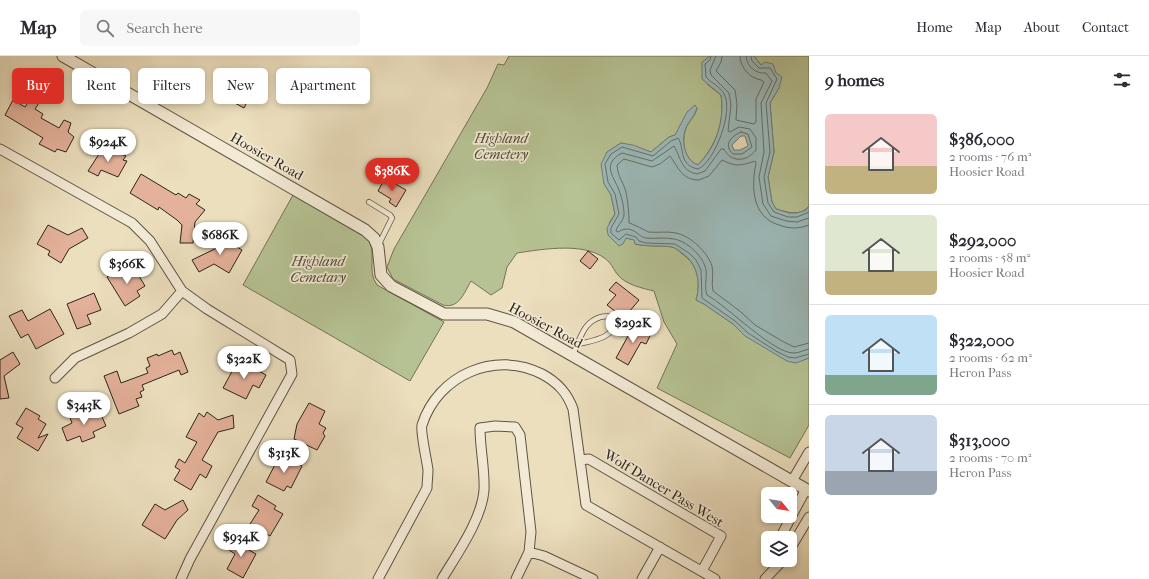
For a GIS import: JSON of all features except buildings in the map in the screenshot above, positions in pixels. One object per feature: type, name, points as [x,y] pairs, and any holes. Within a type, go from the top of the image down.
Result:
[{"type":"street","name":"Hoosier Road","points":[[63,56],[365,230],[374,238],[378,247],[381,275],[391,286],[444,314],[477,313],[501,317],[514,322],[807,490]]},
{"type":"street","points":[[0,149],[132,223],[150,241],[182,291],[207,309],[290,360],[292,374],[190,559],[182,578]]},
{"type":"street","points":[[55,378],[75,358],[130,333],[162,314],[182,291]]},
{"type":"street","points":[[378,579],[427,488],[428,472],[421,427],[426,416],[436,400],[452,381],[470,370],[485,365],[515,365],[528,367],[560,386],[569,397],[573,408],[586,505],[715,579]]},
{"type":"street","points":[[442,579],[481,506],[484,479],[480,428],[495,426],[516,427],[520,435],[531,532],[530,552],[516,579]]},
{"type":"street","points":[[792,481],[809,452]]},
{"type":"street","name":"Wolf Dancer Pass West","points":[[580,460],[589,459],[721,536],[702,571]]},
{"type":"street","points":[[784,531],[807,490]]},
{"type":"street","points":[[797,537],[809,517]]},
{"type":"street","points":[[642,579],[660,547]]},
{"type":"street","points":[[530,552],[544,556],[581,576],[594,579]]},
{"type":"street","points":[[766,576],[776,567]]},
{"type":"lane","points":[[369,202],[390,215],[392,218],[378,247]]},
{"type":"lane","points":[[572,356],[586,327],[593,321],[607,315],[612,316],[616,320],[615,326],[611,333],[579,344]]},
{"type":"green space","name":"Highland Cemetery","points":[[509,56],[710,56],[708,85],[721,95],[722,114],[718,133],[710,150],[698,165],[689,158],[684,148],[684,135],[697,108],[675,135],[669,137],[651,152],[621,143],[607,152],[604,183],[611,195],[615,214],[609,223],[626,238],[635,240],[635,244],[672,247],[679,251],[692,263],[695,268],[698,281],[696,300],[733,324],[745,336],[802,360],[809,358],[809,425],[790,458],[657,388],[677,344],[664,322],[654,291],[634,286],[625,281],[621,278],[612,265],[600,255],[590,251],[566,248],[517,253],[507,267],[502,288],[491,295],[471,281],[460,299],[453,305],[449,306],[443,305],[393,279],[387,267],[394,249],[487,88],[498,64],[504,65]]},
{"type":"green space","points":[[754,56],[809,56],[809,206],[802,212],[793,213],[776,209],[772,202],[768,177],[774,152],[770,103],[779,88]]},
{"type":"green space","name":"Highland Cemetary","points":[[293,195],[367,238],[372,248],[372,273],[377,285],[444,322],[410,381],[243,285]]},
{"type":"water","points":[[710,56],[754,56],[761,65],[765,62],[773,64],[776,73],[782,77],[779,88],[770,103],[774,152],[768,177],[772,202],[776,209],[789,213],[797,213],[806,210],[809,206],[809,358],[796,363],[787,361],[745,336],[733,324],[696,300],[698,281],[695,268],[687,257],[677,250],[672,247],[635,244],[634,240],[626,238],[623,244],[619,246],[608,235],[607,228],[615,214],[611,195],[604,184],[601,164],[607,152],[621,143],[633,145],[651,152],[669,137],[675,135],[687,112],[695,105],[697,108],[696,111],[688,124],[684,135],[684,147],[686,153],[693,162],[698,165],[710,150],[718,133],[722,114],[722,105],[721,95],[702,79],[702,62]],"holes":[[[741,136],[745,136],[748,146],[740,150],[734,150],[732,145]]]}]
